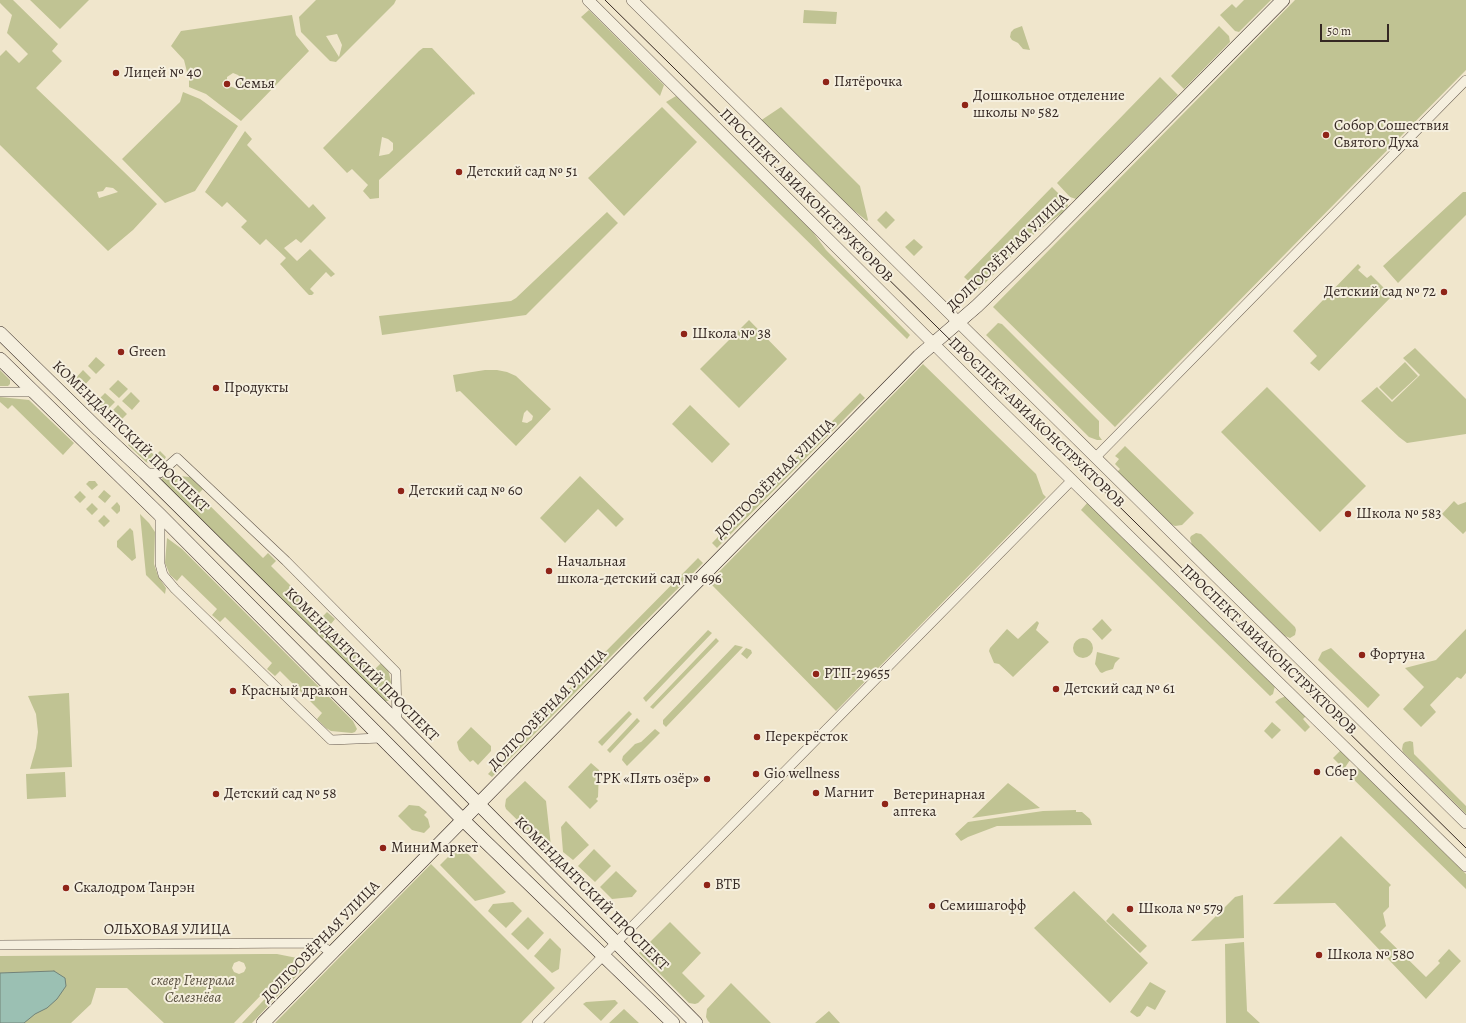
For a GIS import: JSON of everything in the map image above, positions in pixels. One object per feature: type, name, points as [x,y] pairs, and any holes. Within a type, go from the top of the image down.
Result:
[{"type":"main road","name":"ДОЛГООЗЁРНАЯ УЛИЦА","points":[[263,1023],[919,356],[959,323],[1078,208],[1284,0]]},
{"type":"main road","name":"КОМЕНДАНТСКИЙ ПРОСПЕКТ","points":[[0,333],[145,473],[397,722],[696,1023]]},
{"type":"main road","points":[[0,359],[160,515],[463,820],[673,1023]]},
{"type":"street","name":"ПРОСПЕКТ АВИАКОНСТРУКТОРОВ","points":[[588,0],[934,344],[1466,866]]},
{"type":"street","name":"ПРОСПЕКТ АВИАКОНСТРУКТОРОВ","points":[[632,0],[1466,823]]},
{"type":"street","points":[[1096,457],[1466,80]]},
{"type":"street","points":[[0,392],[33,392]]},
{"type":"street","points":[[145,473],[160,473],[177,458],[286,561],[396,672],[397,722]]},
{"type":"street","points":[[537,1023],[1072,480]]},
{"type":"street","points":[[160,515],[160,564],[163,574],[176,589],[331,740],[381,738]]},
{"type":"street","name":"ОЛЬХОВАЯ УЛИЦА","points":[[0,945],[311,943],[319,944],[332,953]]},
{"type":"green space","points":[[0,0],[13,0],[58,44],[52,51],[62,61],[36,88],[157,204],[133,230],[108,251],[0,145],[0,56],[6,50],[19,63],[28,54],[7,33],[12,15],[0,3]],"holes":[[[106,187],[113,188],[118,192],[99,198],[97,192],[103,191]]]},
{"type":"green space","points":[[30,0],[89,0],[60,29]]},
{"type":"green space","points":[[316,0],[396,0],[394,4],[336,62],[330,61],[301,32],[299,17]],"holes":[[[337,34],[342,45],[339,57],[326,36]]]},
{"type":"green space","points":[[1244,0],[1271,0],[1239,32],[1235,31],[1220,15],[1232,4],[1236,8]]},
{"type":"green space","points":[[1295,0],[1466,0],[1466,70],[1115,427],[993,307]]},
{"type":"green space","points":[[589,10],[664,85],[660,96],[581,17]]},
{"type":"green space","points":[[804,10],[837,12],[836,24],[803,23]]},
{"type":"green space","points":[[292,15],[296,35],[309,51],[241,121],[206,94],[189,87],[189,80],[184,60],[171,46],[181,31]],"holes":[[[233,73],[241,78],[240,85],[235,88],[229,86],[227,77]]]},
{"type":"green space","points":[[1022,26],[1030,50],[1023,49],[1010,37],[1011,32],[1014,29]]},
{"type":"green space","points":[[1219,26],[1229,36],[1230,42],[1184,89],[1171,76]]},
{"type":"green space","points":[[423,48],[432,48],[475,93],[379,180],[379,198],[370,199],[363,191],[368,185],[352,169],[347,173],[323,148]],"holes":[[[382,137],[393,143],[393,150],[389,154],[379,156]]]},
{"type":"green space","points":[[1160,77],[1178,95],[1076,199],[1070,197],[1057,183]]},
{"type":"green space","points":[[183,92],[200,99],[238,126],[195,191],[165,203],[122,159],[180,102]]},
{"type":"green space","points":[[676,96],[810,228],[826,250],[910,335],[907,339],[666,102]]},
{"type":"green space","points":[[662,107],[697,142],[624,216],[588,178]]},
{"type":"green space","points":[[781,107],[860,186],[867,221],[841,200],[760,121]]},
{"type":"green space","points":[[245,131],[252,139],[247,145],[309,208],[313,204],[326,218],[301,243],[296,239],[284,248],[297,261],[310,249],[335,274],[331,277],[326,272],[310,289],[314,293],[312,295],[309,295],[280,264],[286,258],[266,239],[260,245],[241,227],[247,221],[227,202],[222,207],[205,192]]},
{"type":"green space","points":[[1052,187],[1066,201],[1068,206],[1062,213],[1035,233],[978,290],[964,277]]},
{"type":"green space","points":[[1463,192],[1466,192],[1466,215],[1398,283],[1383,266]]},
{"type":"green space","points":[[886,211],[895,220],[886,229],[877,220]]},
{"type":"green space","points":[[607,212],[618,223],[526,315],[382,335],[379,316],[511,301]]},
{"type":"green space","points":[[914,239],[923,247],[914,256],[905,247]]},
{"type":"green space","points":[[1358,264],[1361,267],[1358,270],[1367,278],[1371,275],[1392,296],[1319,371],[1310,363],[1317,356],[1293,331]]},
{"type":"green space","points":[[749,320],[787,359],[739,408],[700,369]]},
{"type":"green space","points":[[998,323],[1002,324],[1099,421],[1099,436],[1102,440],[1089,437],[986,335]]},
{"type":"green space","points":[[1415,348],[1466,399],[1466,434],[1407,443],[1361,401],[1377,387],[1392,402],[1420,375],[1403,358]]},
{"type":"green space","points":[[96,357],[105,365],[96,374],[88,366]]},
{"type":"green space","points":[[1405,362],[1418,376],[1392,400],[1379,387]]},
{"type":"green space","points":[[923,364],[1036,474],[1043,494],[1046,497],[836,711],[709,582]]},
{"type":"green space","points":[[0,370],[10,380],[10,384],[8,386],[0,386]]},
{"type":"green space","points":[[83,370],[91,378],[82,388],[74,380]]},
{"type":"green space","points":[[485,370],[507,372],[516,376],[551,409],[516,446],[460,391],[456,392],[453,375]],"holes":[[[527,410],[533,416],[532,420],[527,423],[522,422],[524,413]]]},
{"type":"green space","points":[[118,380],[128,389],[119,398],[109,389]]},
{"type":"green space","points":[[1267,387],[1366,486],[1320,532],[1221,432]]},
{"type":"green space","points":[[131,392],[140,401],[132,410],[122,401]]},
{"type":"green space","points":[[105,393],[115,402],[106,411],[96,402]]},
{"type":"green space","points":[[860,393],[865,398],[717,548],[712,543]]},
{"type":"green space","points":[[0,397],[29,400],[74,443],[63,455],[12,405],[8,409],[0,402]]},
{"type":"green space","points":[[118,405],[127,414],[118,423],[109,414]]},
{"type":"green space","points":[[690,405],[730,444],[712,463],[672,424]]},
{"type":"green space","points":[[136,437],[155,456],[160,451],[166,457],[159,466],[146,462],[128,445]]},
{"type":"green space","points":[[1125,446],[1194,513],[1182,525],[1175,526],[1171,524],[1117,472],[1120,469],[1115,464],[1119,459],[1115,456]]},
{"type":"green space","points":[[168,475],[190,477],[203,489],[198,494],[263,558],[268,553],[276,561],[271,566],[322,617],[327,612],[335,619],[330,625],[375,669],[381,663],[388,669],[392,686],[392,697],[389,701],[384,701],[161,481],[163,477]]},
{"type":"green space","points":[[580,476],[624,519],[616,527],[598,509],[565,543],[540,518]]},
{"type":"green space","points":[[89,481],[95,481],[98,485],[92,490],[86,484]]},
{"type":"green space","points":[[104,490],[111,496],[105,503],[98,497]]},
{"type":"green space","points":[[80,491],[86,497],[80,503],[74,497]]},
{"type":"green space","points":[[1454,501],[1458,505],[1466,502],[1466,531],[1463,534],[1442,514]]},
{"type":"green space","points":[[117,502],[120,506],[120,511],[117,514],[111,508]]},
{"type":"green space","points":[[1088,502],[1275,686],[1273,694],[1270,696],[1081,510]]},
{"type":"green space","points":[[92,503],[98,509],[92,515],[86,509]]},
{"type":"green space","points":[[140,514],[155,532],[154,564],[158,576],[166,588],[165,594],[146,575]]},
{"type":"green space","points":[[104,515],[110,521],[104,527],[98,521]]},
{"type":"green space","points":[[130,528],[133,531],[136,558],[132,561],[117,547],[117,541]]},
{"type":"green space","points":[[1196,533],[1201,534],[1295,627],[1295,635],[1290,638],[1285,636],[1192,545],[1190,538]]},
{"type":"green space","points":[[167,538],[182,549],[353,721],[357,729],[355,732],[331,731],[326,728],[317,719],[322,713],[280,671],[275,676],[267,669],[272,663],[225,617],[220,622],[212,615],[217,609],[182,575],[177,581],[170,575],[165,563]]},
{"type":"green space","points":[[698,558],[703,563],[492,777],[488,774],[541,719],[540,718]]},
{"type":"green space","points":[[1102,619],[1112,630],[1102,640],[1092,629]]},
{"type":"green space","points":[[1037,621],[1039,623],[1036,630],[1049,642],[1013,677],[999,664],[994,663],[989,651],[990,648],[1007,629],[1018,639]]},
{"type":"green space","points":[[1466,629],[1466,673],[1461,679],[1457,677],[1430,705],[1436,712],[1421,727],[1403,709],[1424,687],[1405,668],[1436,660]]},
{"type":"green space","points":[[708,630],[712,633],[646,702],[643,698]]},
{"type":"green space","points":[[716,638],[719,641],[653,709],[650,707]]},
{"type":"green space","points":[[1083,638],[1090,641],[1093,648],[1090,655],[1083,658],[1076,655],[1073,648],[1076,641]]},
{"type":"green space","points":[[735,645],[743,647],[666,727],[663,724],[663,720]]},
{"type":"green space","points":[[746,648],[751,650],[752,653],[747,659],[741,654]]},
{"type":"green space","points":[[1331,648],[1380,695],[1368,708],[1318,660],[1322,652]]},
{"type":"green space","points":[[1097,652],[1120,658],[1115,663],[1113,669],[1102,673],[1095,664]]},
{"type":"green space","points":[[69,693],[72,767],[30,769],[36,748],[38,732],[36,714],[28,696]]},
{"type":"green space","points":[[1286,696],[1306,716],[1303,719],[1310,727],[1305,732],[1275,702]]},
{"type":"green space","points":[[629,711],[632,714],[602,746],[598,742]]},
{"type":"green space","points":[[637,718],[640,721],[610,753],[607,750]]},
{"type":"green space","points":[[1272,722],[1281,730],[1272,739],[1264,731]]},
{"type":"green space","points":[[471,727],[491,746],[491,751],[478,765],[473,760],[470,762],[459,750],[457,742]]},
{"type":"green space","points":[[655,729],[660,733],[627,766],[622,760],[623,756],[635,744],[641,742]]},
{"type":"green space","points":[[1410,741],[1413,742],[1414,754],[1466,806],[1466,814],[1403,752],[1403,744]]},
{"type":"green space","points":[[1341,750],[1350,760],[1344,769],[1333,758]]},
{"type":"green space","points":[[591,763],[599,770],[598,797],[596,799],[598,801],[590,809],[568,787]]},
{"type":"green space","points":[[1358,768],[1466,874],[1466,889],[1349,775]]},
{"type":"green space","points":[[65,772],[66,797],[27,799],[26,774]]},
{"type":"green space","points":[[525,781],[546,801],[551,846],[547,849],[506,809],[505,806],[506,799]]},
{"type":"green space","points":[[1008,783],[1040,808],[972,818]]},
{"type":"green space","points":[[409,805],[419,806],[427,812],[424,815],[428,819],[430,827],[424,833],[412,830],[398,816]]},
{"type":"green space","points":[[1076,810],[1076,812],[1082,812],[1090,819],[1092,825],[997,826],[961,841],[955,834],[968,822],[1043,811]]},
{"type":"green space","points":[[566,821],[589,845],[573,860],[563,852],[561,827]]},
{"type":"green space","points":[[1341,836],[1391,885],[1389,887],[1389,907],[1383,913],[1386,926],[1380,932],[1426,977],[1440,963],[1438,961],[1449,949],[1461,961],[1426,999],[1335,903],[1273,904]]},
{"type":"green space","points":[[458,847],[462,848],[506,892],[475,901],[440,865]]},
{"type":"green space","points":[[594,849],[611,866],[595,882],[578,866]]},
{"type":"green space","points":[[431,864],[555,988],[521,1023],[275,1023]]},
{"type":"green space","points":[[616,871],[637,891],[632,897],[612,899],[600,887]]},
{"type":"green space","points":[[1074,891],[1148,963],[1110,1003],[1034,928]]},
{"type":"green space","points":[[1243,895],[1244,938],[1191,941],[1235,897]]},
{"type":"green space","points":[[513,902],[522,911],[506,928],[488,911],[493,904]]},
{"type":"green space","points":[[1113,913],[1147,946],[1140,953],[1106,921]]},
{"type":"green space","points":[[528,917],[544,933],[528,950],[511,934]]},
{"type":"green space","points":[[670,922],[701,953],[682,973],[705,996],[695,1004],[689,1003],[639,953]]},
{"type":"green space","points":[[550,938],[561,949],[559,969],[552,973],[534,956]]},
{"type":"green space","points":[[1244,942],[1247,1011],[1260,1023],[1226,1023],[1225,944]]},
{"type":"green space","name":"сквер Генерала Селезнёва","points":[[277,954],[297,958],[234,1023],[164,1023],[127,988],[96,988],[91,1004],[71,1023],[0,1023],[0,956]],"holes":[[[239,961],[244,963],[246,968],[244,972],[239,974],[234,972],[232,968],[234,963]]]},
{"type":"green space","points":[[297,965],[302,970],[252,1023],[242,1023]]},
{"type":"green space","points":[[1150,982],[1166,991],[1155,1010],[1147,1006],[1140,1016],[1137,1017],[1130,1012]]},
{"type":"green space","points":[[731,983],[771,1023],[710,1023],[708,1021],[706,1017],[707,1009]]},
{"type":"green space","points":[[615,1000],[618,1003],[601,1021],[583,1004],[586,1002]]},
{"type":"green space","points":[[624,1009],[639,1023],[609,1023]]},
{"type":"green space","points":[[829,1011],[840,1023],[815,1023]]},
{"type":"water","points":[[54,971],[65,978],[66,986],[57,999],[47,1008],[35,1014],[24,1023],[0,1023],[0,973]]},
{"type":"tram line","points":[[605,0],[1466,848]]},
{"type":"place","name":"Лицей № 40","points":[[116,73]]},
{"type":"place","name":"Пятёрочка","points":[[826,82]]},
{"type":"place","name":"Семья","points":[[227,84]]},
{"type":"place","name":"Дошкольное отделение школы № 582","points":[[965,105]]},
{"type":"place","name":"Собор Сошествия Святого Духа","points":[[1326,135]]},
{"type":"place","name":"Детский сад № 51","points":[[459,172]]},
{"type":"place","name":"Детский сад № 72","points":[[1444,292]]},
{"type":"place","name":"Школа № 38","points":[[684,334]]},
{"type":"place","name":"Green","points":[[121,352]]},
{"type":"place","name":"Продукты","points":[[216,388]]},
{"type":"place","name":"Детский сад № 60","points":[[401,491]]},
{"type":"place","name":"Школа № 583","points":[[1348,514]]},
{"type":"place","name":"Начальная школа-детский сад № 696","points":[[549,571]]},
{"type":"place","name":"Фортуна","points":[[1362,655]]},
{"type":"place","name":"РТП-29655","points":[[816,674]]},
{"type":"place","name":"Детский сад № 61","points":[[1056,689]]},
{"type":"place","name":"Красный дракон","points":[[233,691]]},
{"type":"place","name":"Перекрёсток","points":[[757,737]]},
{"type":"place","name":"Сбер","points":[[1317,772]]},
{"type":"place","name":"Gio wellness","points":[[756,774]]},
{"type":"place","name":"ТРК «Пять озёр»","points":[[707,779]]},
{"type":"place","name":"Магнит","points":[[816,793]]},
{"type":"place","name":"Детский сад № 58","points":[[216,794]]},
{"type":"place","name":"Ветеринарная аптека","points":[[885,804]]},
{"type":"place","name":"МиниМаркет","points":[[383,848]]},
{"type":"place","name":"ВТБ","points":[[707,885]]},
{"type":"place","name":"Скалодром Танрэн","points":[[66,888]]},
{"type":"place","name":"Семишагофф","points":[[932,906]]},
{"type":"place","name":"Школа № 579","points":[[1130,909]]},
{"type":"place","name":"Школа № 580","points":[[1319,955]]}]
